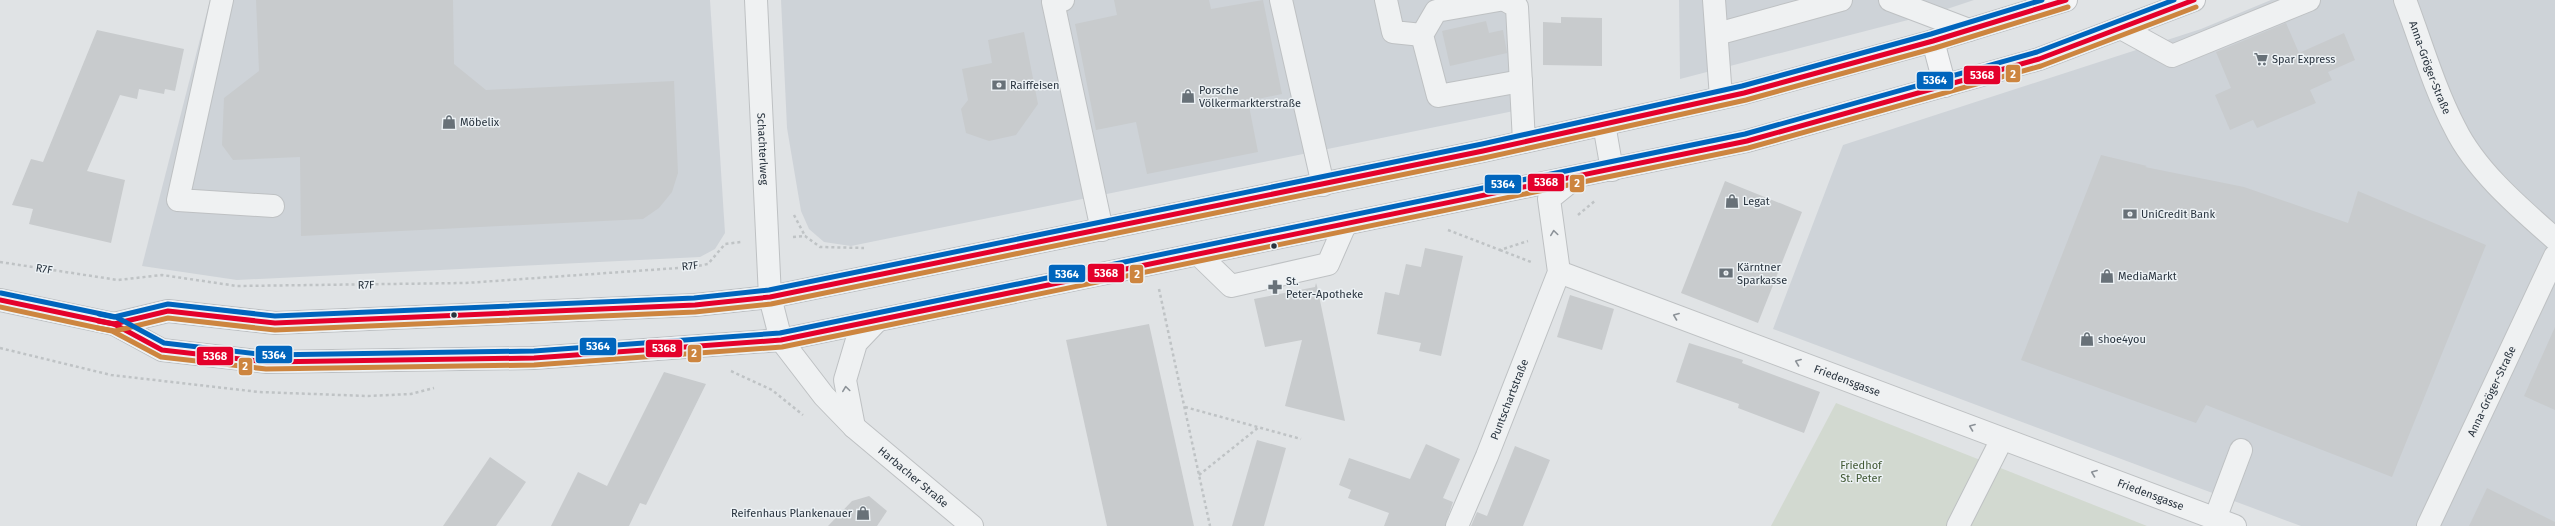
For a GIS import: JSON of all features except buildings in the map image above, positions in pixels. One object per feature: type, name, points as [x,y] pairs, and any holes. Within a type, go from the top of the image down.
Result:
[{"type":"main road","points":[[114,324],[168,311],[275,323],[695,305],[770,297],[1323,185],[1721,98],[1932,41],[2066,0]]},
{"type":"main road","points":[[0,300],[114,324],[162,350],[267,362],[534,358],[781,340],[876,322],[1199,254],[1575,178],[1747,141],[2038,59],[2194,0]]},
{"type":"main road","points":[[1932,41],[1945,86]]},
{"type":"street","points":[[222,0],[178,200],[273,206]]},
{"type":"street","name":"Schachterlweg","points":[[756,0],[770,297]]},
{"type":"street","points":[[1062,0],[1053,2],[1102,230]]},
{"type":"street","points":[[1281,0],[1323,185]]},
{"type":"street","points":[[1386,0],[1393,32],[1422,34]]},
{"type":"street","points":[[1499,0],[1436,11],[1422,34],[1438,96],[1521,81]]},
{"type":"street","points":[[1505,0],[1517,7],[1524,142]]},
{"type":"street","points":[[1714,0],[1721,98]]},
{"type":"street","points":[[1717,34],[1841,0]]},
{"type":"street","points":[[1890,0],[1968,30]]},
{"type":"street","points":[[2121,28],[2172,56],[2309,0]]},
{"type":"street","name":"Anna-Gröger-Straße","points":[[2405,0],[2455,129],[2472,154],[2516,205],[2555,238]]},
{"type":"street","points":[[1604,124],[1612,170]]},
{"type":"street","points":[[1559,272],[1549,199],[1575,178]]},
{"type":"street","points":[[1199,254],[1230,286],[1328,264],[1345,225]]},
{"type":"street","name":"Anna-Gröger-Straße","points":[[2428,526],[2555,256]]},
{"type":"street","name":"Friedensgasse","points":[[1559,272],[2225,522]]},
{"type":"street","name":"Puntschartstraße","points":[[1457,526],[1487,456],[1559,272]]},
{"type":"street","name":"Harbacher Straße","points":[[770,297],[781,340],[824,396],[854,427],[972,526]]},
{"type":"street","points":[[854,427],[845,380],[856,342],[876,322]]},
{"type":"street","points":[[1958,526],[2002,439]]},
{"type":"street","points":[[2225,522],[2240,450]]},
{"type":"path","points":[[805,236],[820,247]]},
{"type":"path","name":"R7F","points":[[0,262],[118,280],[162,275],[237,286],[466,283],[692,267],[708,264],[725,244]]},
{"type":"path","points":[[1157,283],[1210,526]]},
{"type":"path","points":[[727,369],[772,390]]},
{"type":"path","points":[[1185,407],[1301,439]]},
{"type":"path","points":[[1199,475],[1259,427]]},
{"type":"shaded area","points":[[210,0],[710,0],[725,233],[715,249],[700,257],[237,280],[142,266]]},
{"type":"shaded area","points":[[781,0],[1524,0],[1529,108],[851,246],[824,242],[809,229],[801,211],[787,128]]},
{"type":"shaded area","points":[[1679,0],[1974,0],[1935,13],[1680,79]]},
{"type":"shaded area","points":[[2271,0],[2555,0],[2555,526],[2301,526],[1773,329],[1843,145],[2201,29]]},
{"type":"green space","name":"Friedhof St. Peter","points":[[1836,403],[2147,526],[1771,526]]},
{"type":"transit line","name":"5364","points":[[99,314],[114,317],[168,304],[275,316],[694,298],[769,290],[1482,144],[1742,86],[1931,34],[2042,0]]},
{"type":"transit line","name":"5368","points":[[98,321],[114,324],[168,311],[275,323],[695,305],[770,297],[1483,151],[1744,93],[1933,41],[2066,0]]},
{"type":"transit line","name":"5364","points":[[1,293],[116,317],[164,343],[267,355],[534,351],[780,333],[1745,134],[2037,52],[2174,0]]},
{"type":"transit line","name":"5368","points":[[0,300],[114,324],[162,350],[267,362],[534,358],[781,340],[1747,141],[2039,59],[2194,0]]},
{"type":"transit line","name":"2","points":[[97,328],[115,331],[168,318],[275,330],[695,312],[771,304],[1484,158],[1746,100],[1935,48],[2068,7]]},
{"type":"transit line","name":"2","points":[[0,307],[112,331],[161,357],[266,369],[534,365],[782,347],[1748,148],[2041,66],[2196,7]]},
{"type":"place","name":"Spar Express","points":[[2261,59]]},
{"type":"place","name":"Raiffeisen","points":[[999,85]]},
{"type":"place","name":"Porsche Völkermarkterstraße","points":[[1188,96]]},
{"type":"place","name":"Möbelix","points":[[449,122]]},
{"type":"place","name":"Legat","points":[[1732,201]]},
{"type":"place","name":"UniCredit Bank","points":[[2130,214]]},
{"type":"place","name":"Kärntner Sparkasse","points":[[1726,273]]},
{"type":"place","name":"MediaMarkt","points":[[2107,276]]},
{"type":"place","name":"St. Peter-Apotheke","points":[[1275,287]]},
{"type":"place","name":"shoe4you","points":[[2087,339]]},
{"type":"place","name":"Reifenhaus Plankenauer","points":[[863,513]]}]
